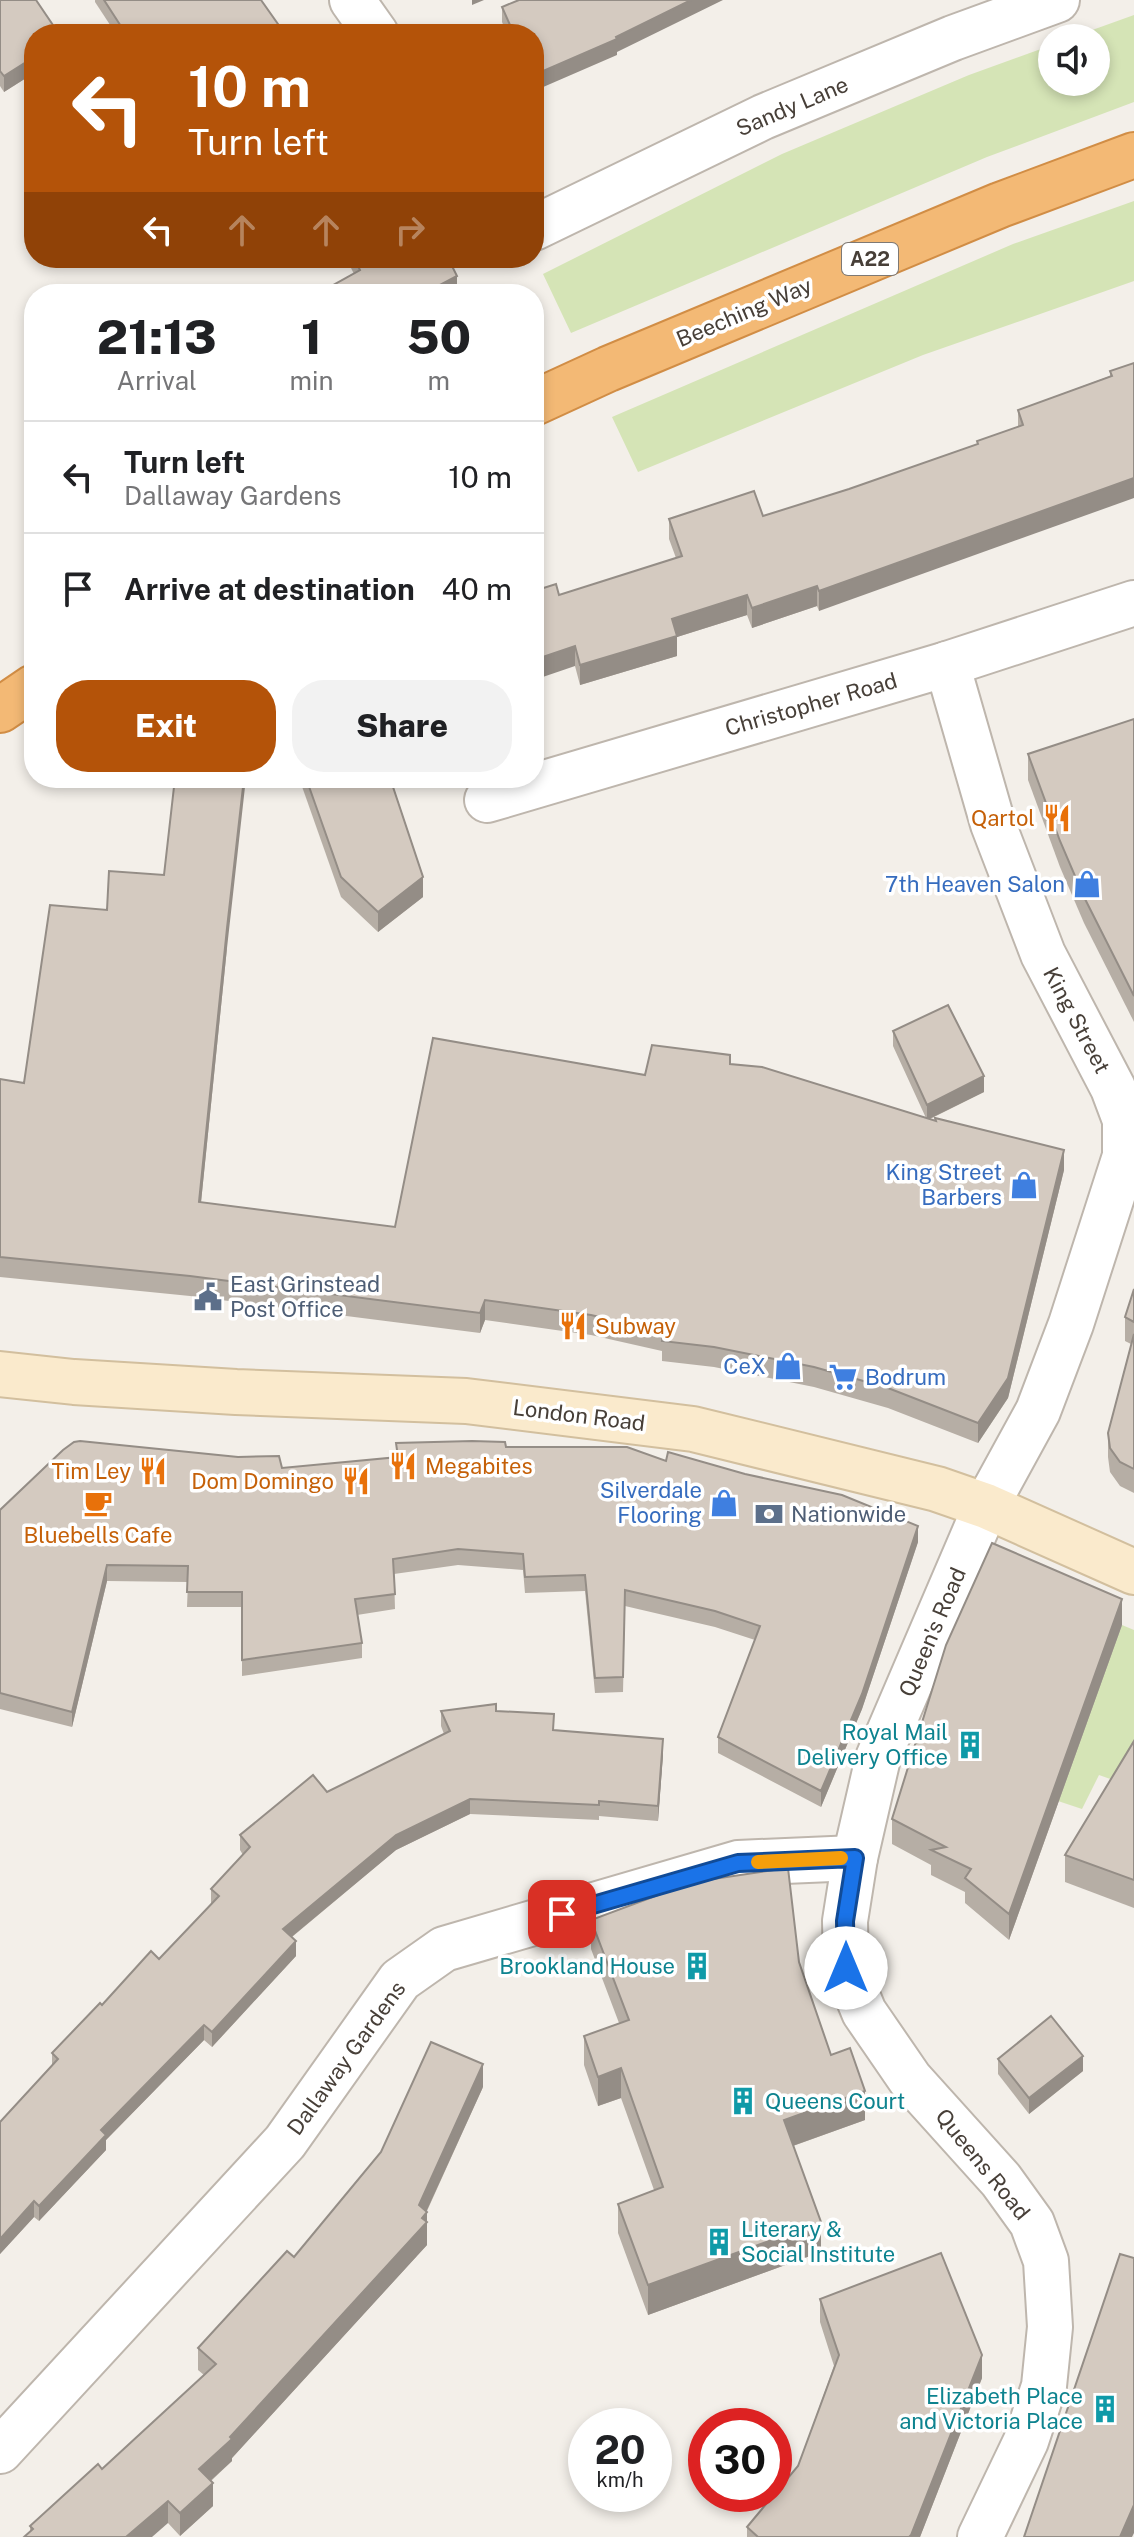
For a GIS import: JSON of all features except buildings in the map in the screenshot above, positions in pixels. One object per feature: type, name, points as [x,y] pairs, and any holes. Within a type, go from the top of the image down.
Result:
[{"type":"highway","name":"Beeching Way","points":[[544,398],[1000,205],[1134,155]]},
{"type":"highway","points":[[0,679],[24,666]]},
{"type":"highway","points":[[0,710],[24,694]]},
{"type":"street","points":[[352,0],[369,24]]},
{"type":"street","name":"Sandy Lane","points":[[544,223],[763,117],[953,38],[1057,0]]},
{"type":"street","name":"Christopher Road","points":[[544,783],[947,664],[1134,603]]},
{"type":"street","name":"King Street","points":[[947,664],[993,824],[1043,954],[1129,1119],[1125,1156],[1071,1324],[1038,1411],[986,1506]]},
{"type":"street","name":"Christopher Road","points":[[487,800],[528,788]]},
{"type":"street","name":"London Road","points":[[0,1374],[236,1392],[466,1401],[693,1429],[937,1489],[986,1506],[1134,1572]]},
{"type":"street","name":"Queen's Road","points":[[878,1758],[986,1506]]},
{"type":"street","name":"Queens Road","points":[[878,1758],[855,1858],[845,1921],[846,1968],[864,2012],[910,2079],[1001,2180],[1025,2212],[1046,2261],[1050,2327],[1044,2386],[1026,2441],[980,2537]]},
{"type":"street","name":"Dallaway Gardens","points":[[0,2451],[285,2142],[400,1980],[444,1949],[738,1863],[855,1858]]},
{"type":"green space","points":[[1134,15],[1134,102],[987,157],[571,333],[543,274],[782,154],[969,75],[1038,50],[1038,96],[1110,96],[1109,24]]},
{"type":"green space","points":[[1134,201],[1134,281],[923,355],[638,472],[612,417],[1013,244]]},
{"type":"green space","points":[[1122,1625],[1134,1630],[1134,1749],[1116,1781],[1099,1775],[1082,1809],[1055,1800]]},
{"type":"slow traffic","points":[[758,1862],[841,1858]]},
{"type":"place","name":"Qartol","points":[[1057,818]]},
{"type":"place","name":"7th Heaven Salon","points":[[1087,884]]},
{"type":"place","name":"King Street Barbers","points":[[1024,1185]]},
{"type":"place","name":"East Grinstead Post Office","points":[[208,1297]]},
{"type":"place","name":"Subway","points":[[573,1326]]},
{"type":"place","name":"CeX","points":[[788,1366]]},
{"type":"place","name":"Bodrum","points":[[843,1377]]},
{"type":"place","name":"Megabites","points":[[403,1466]]},
{"type":"place","name":"Tim Ley","points":[[153,1471]]},
{"type":"place","name":"Dom Domingo","points":[[356,1481]]},
{"type":"place","name":"Bluebells Cafe","points":[[98,1503]]},
{"type":"place","name":"Silverdale Flooring","points":[[724,1503]]},
{"type":"place","name":"Nationwide","points":[[769,1514]]},
{"type":"place","name":"Royal Mail Delivery Office","points":[[970,1745]]},
{"type":"place","name":"Brookland House","points":[[697,1966]]},
{"type":"place","name":"Queens Court","points":[[743,2101]]},
{"type":"place","name":"Literary & Social Institute","points":[[719,2242]]},
{"type":"place","name":"Elizabeth Place and Victoria Place","points":[[1105,2409]]},
{"type":"route","points":[[562,1914],[738,1863],[855,1858],[845,1921],[846,1968]]}]
